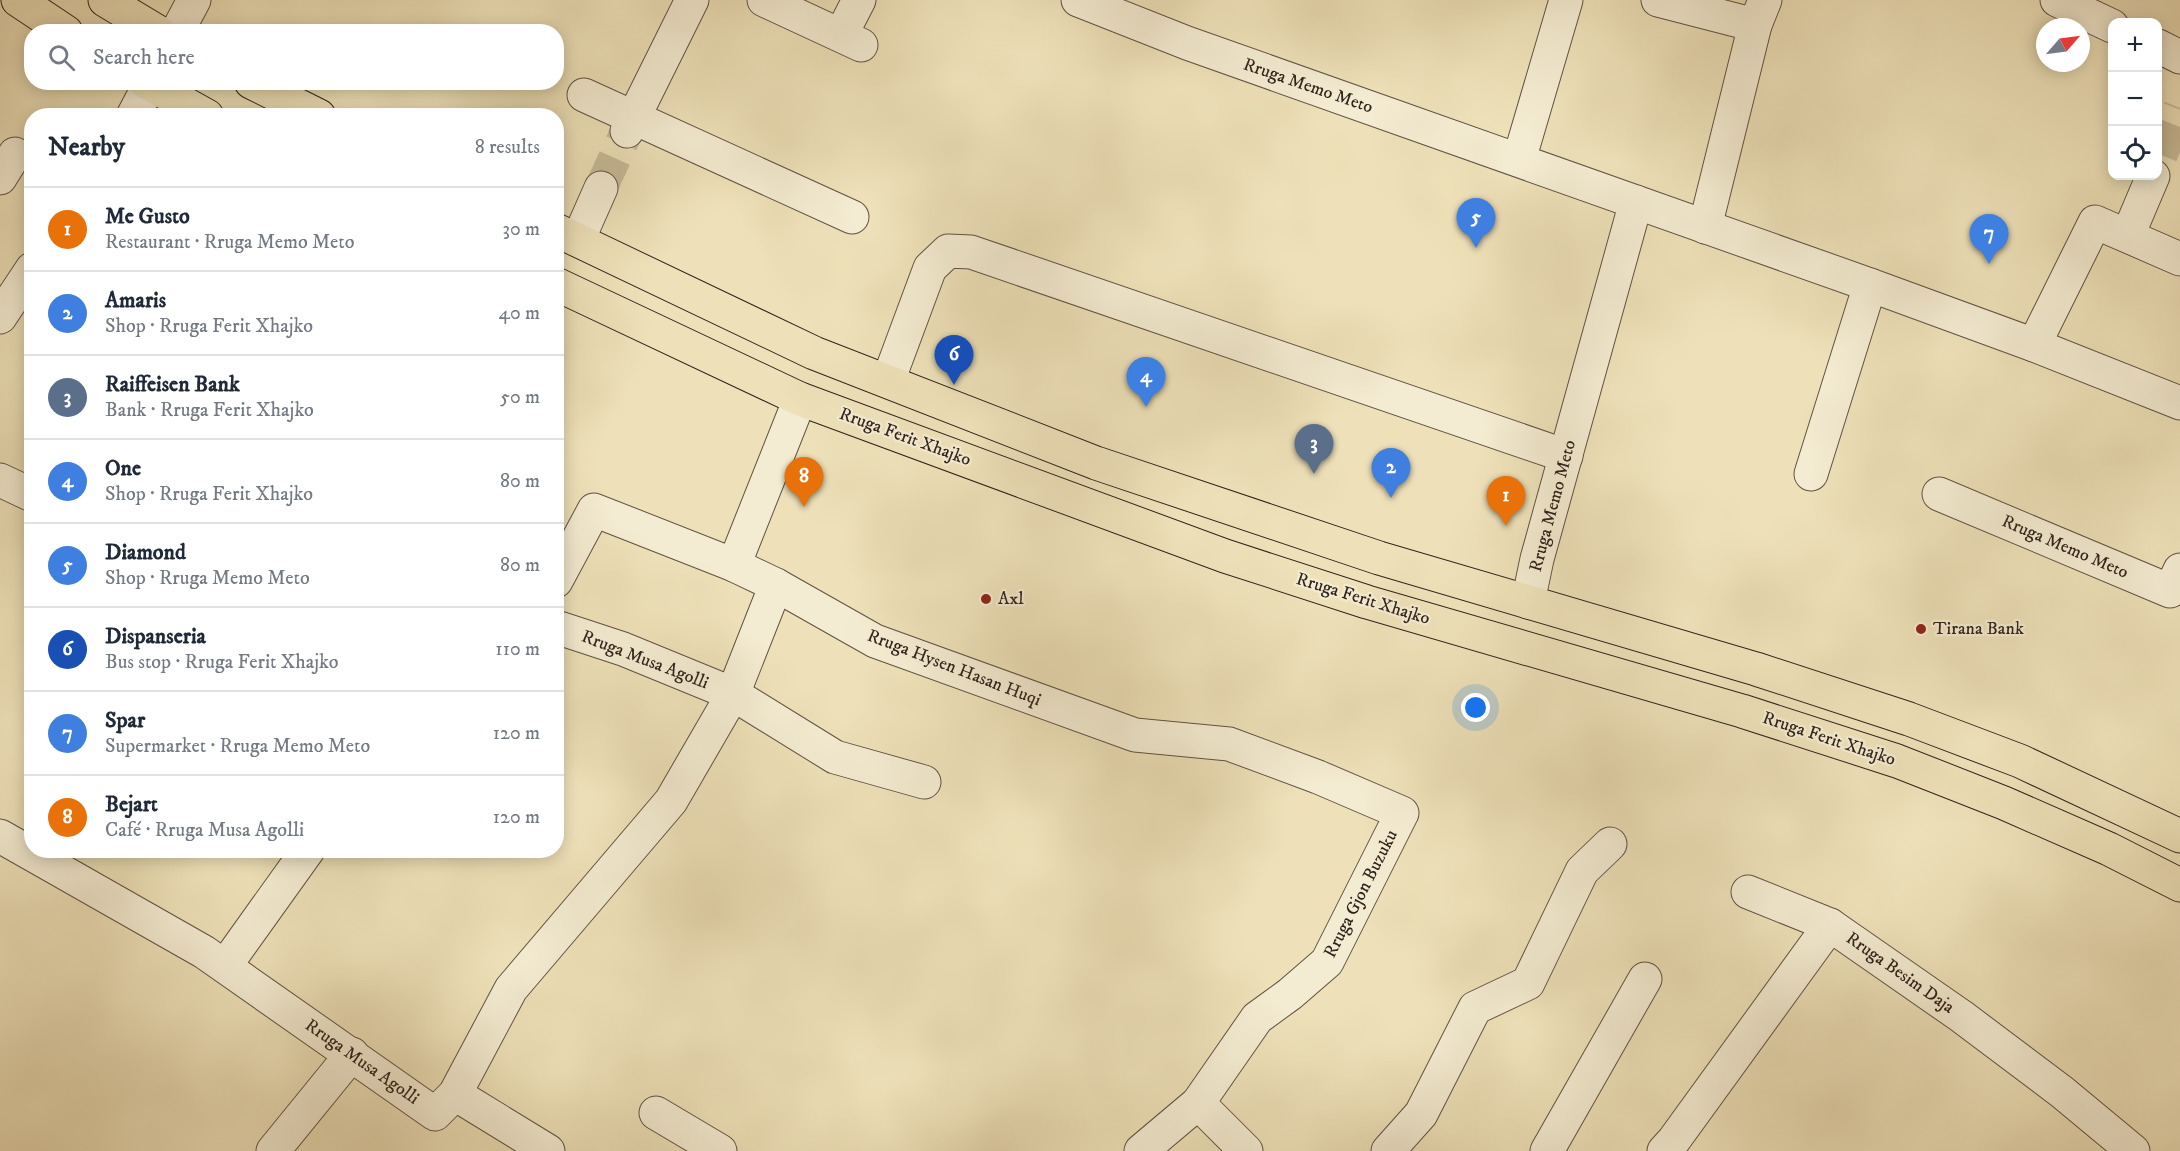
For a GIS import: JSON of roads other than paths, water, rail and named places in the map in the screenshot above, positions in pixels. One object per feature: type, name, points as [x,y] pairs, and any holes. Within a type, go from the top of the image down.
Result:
[{"type":"main road","points":[[18,0],[54,24]]},
{"type":"main road","points":[[105,0],[145,24]]},
{"type":"main road","points":[[161,90],[193,108]]},
{"type":"main road","points":[[267,90],[302,108]]},
{"type":"main road","points":[[567,235],[814,353],[1096,463],[1379,558],[1756,669],[1909,719],[2020,761],[2180,836]]},
{"type":"main road","name":"Rruga Ferit Xhajko","points":[[564,288],[800,399],[1225,556],[1366,602],[1742,711],[1897,760],[2004,802],[2109,849],[2180,885]]},
{"type":"street","points":[[181,24],[194,0]]},
{"type":"street","points":[[630,124],[693,0]]},
{"type":"street","points":[[764,0],[851,40],[859,0]]},
{"type":"street","points":[[1519,160],[1566,0]]},
{"type":"street","points":[[1658,0],[1760,13],[1705,227]]},
{"type":"street","points":[[2057,0],[2108,24]]},
{"type":"street","name":"Rruga Memo Meto","points":[[1093,3],[1187,43],[1870,285],[2034,345],[2180,403]]},
{"type":"street","points":[[2162,48],[2180,57]]},
{"type":"street","points":[[137,108],[146,90]]},
{"type":"street","points":[[584,95],[630,124],[852,217]]},
{"type":"street","points":[[2128,235],[2151,180]]},
{"type":"street","points":[[567,235],[601,188]]},
{"type":"street","name":"Rruga Memo Meto","points":[[1528,602],[1537,559],[1636,202]]},
{"type":"street","points":[[2034,345],[2095,222],[2180,259]]},
{"type":"street","points":[[888,381],[930,268],[948,251],[970,252],[1566,456]]},
{"type":"street","points":[[0,317],[16,279]]},
{"type":"street","points":[[1811,474],[1870,285]]},
{"type":"street","points":[[734,565],[800,399]]},
{"type":"street","points":[[0,480],[24,491]]},
{"type":"street","name":"Rruga Memo Meto","points":[[1939,494],[2169,591],[2180,570]]},
{"type":"street","name":"Rruga Hysen Hasan Huqi","points":[[564,567],[594,510],[734,565],[776,585],[875,640],[1135,735],[1228,744],[1318,777],[1402,813]]},
{"type":"street","name":"Rruga Musa Agolli","points":[[39,858],[184,940],[225,966],[435,1114],[455,1094],[511,989],[671,801],[733,694],[776,585]]},
{"type":"street","name":"Rruga Musa Agolli","points":[[564,630],[623,649],[733,694],[835,757],[924,782]]},
{"type":"street","name":"Rruga Gjon Buzuku","points":[[1141,1151],[1198,1102],[1257,1018],[1290,994],[1327,962],[1402,813]]},
{"type":"street","name":"Rruga Musa Agolli","points":[[0,836],[24,850]]},
{"type":"street","points":[[1389,1151],[1421,1114],[1475,1008],[1528,983],[1582,871],[1610,844]]},
{"type":"street","points":[[225,966],[303,858]]},
{"type":"street","points":[[1748,892],[1830,925]]},
{"type":"street","name":"Rruga Besim Daja","points":[[1664,1151],[1830,925],[1961,1016],[2062,1092],[2125,1149]]},
{"type":"street","points":[[1548,1151],[1645,979]]},
{"type":"street","points":[[273,1151],[352,1054]]},
{"type":"street","points":[[455,1094],[548,1151]]},
{"type":"street","points":[[1198,1102],[1246,1151]]},
{"type":"street","points":[[656,1113],[720,1151]]},
{"type":"tunnel","points":[[2162,153],[2180,108]]},
{"type":"tunnel","points":[[601,188],[627,131]]},
{"type":"place","name":"Diamond","points":[[1476,248]]},
{"type":"place","name":"Spar","points":[[1989,264]]},
{"type":"place","name":"Dispanseria","points":[[954,385]]},
{"type":"place","name":"One","points":[[1146,407]]},
{"type":"place","name":"Raiffeisen Bank","points":[[1314,474]]},
{"type":"place","name":"Amaris","points":[[1391,498]]},
{"type":"place","name":"Bejart","points":[[804,507]]},
{"type":"place","name":"Me Gusto","points":[[1506,526]]},
{"type":"place","name":"Axl","points":[[986,599]]},
{"type":"place","name":"Tirana Bank","points":[[1921,629]]}]
